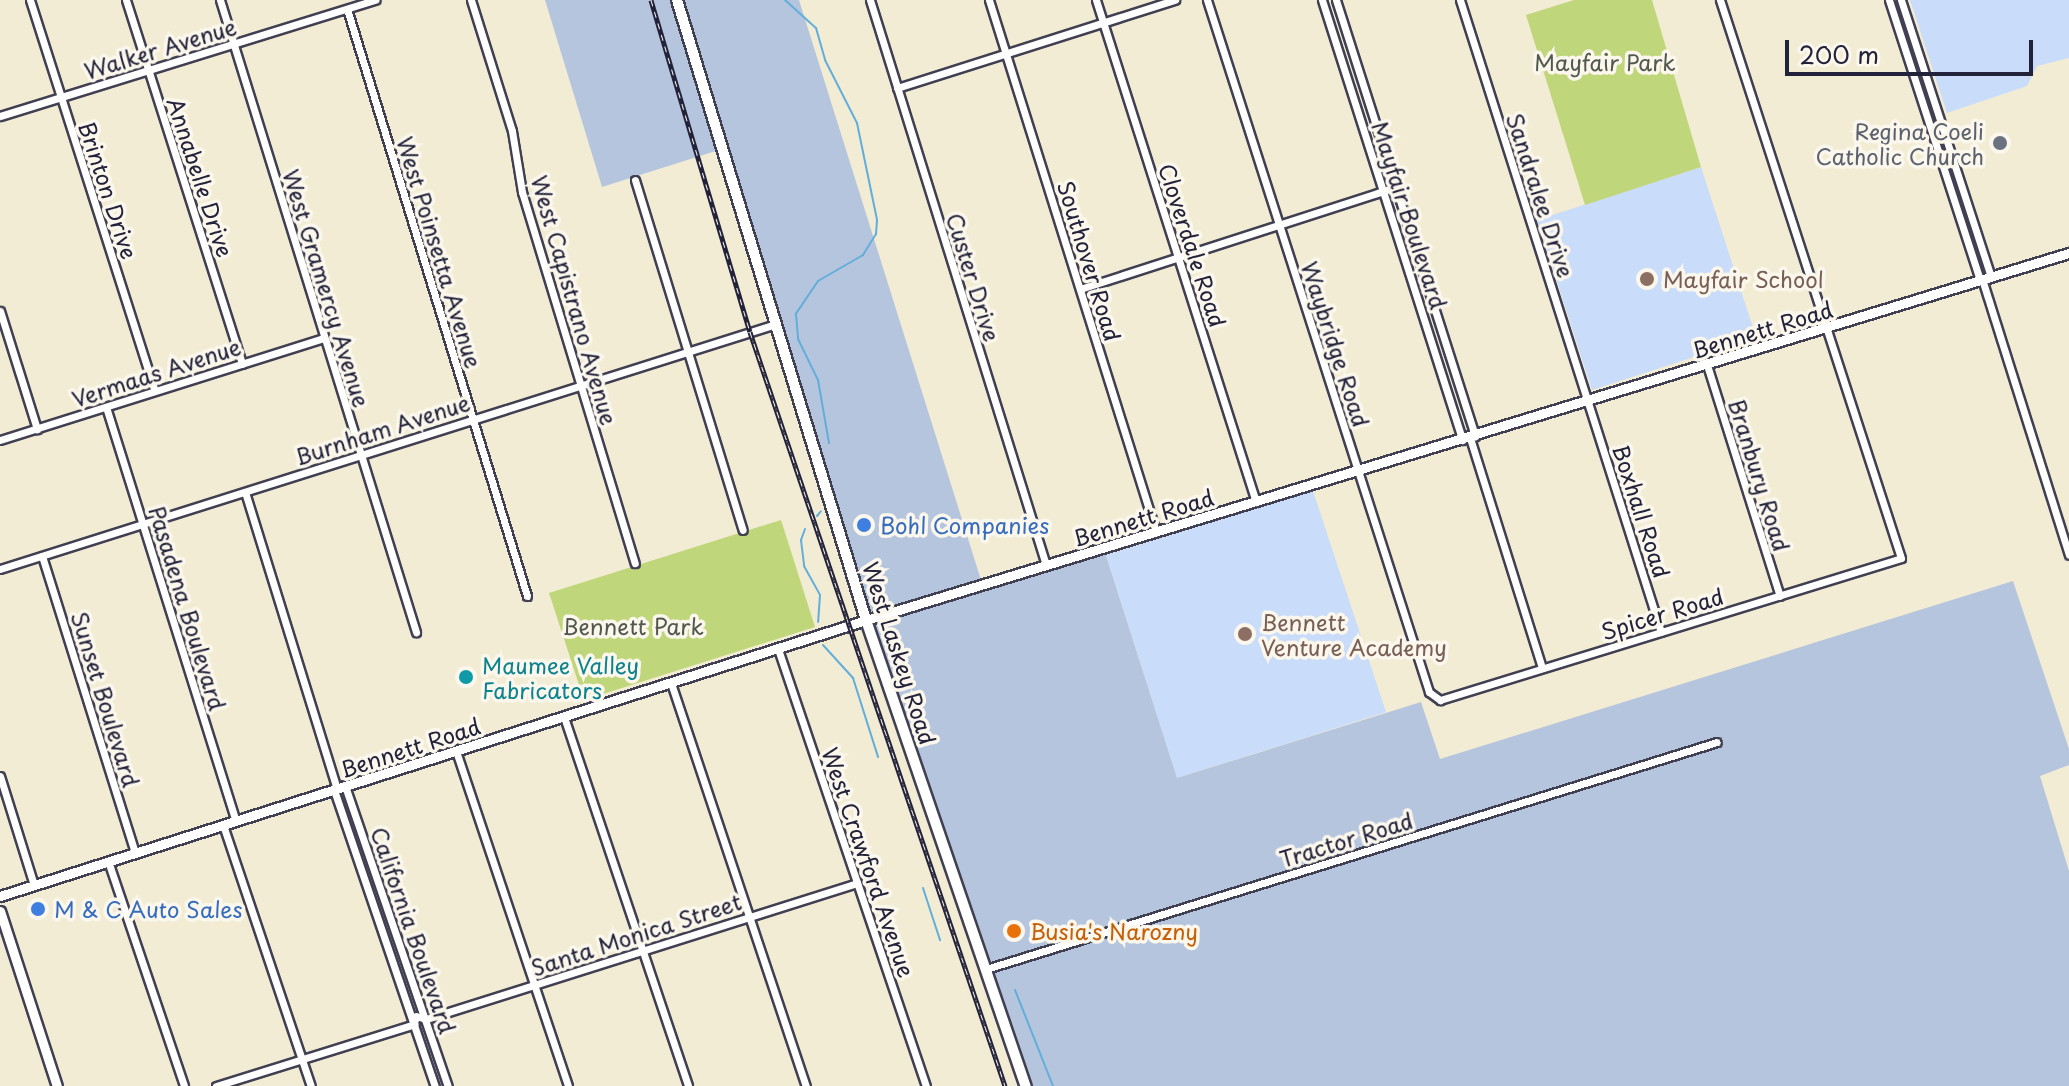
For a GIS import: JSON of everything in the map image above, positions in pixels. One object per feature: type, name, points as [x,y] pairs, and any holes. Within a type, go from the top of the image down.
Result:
[{"type":"main road","name":"West Laskey Road","points":[[677,0],[866,620],[1026,1086]]},
{"type":"street","name":"Brinton Drive","points":[[30,0],[155,391]]},
{"type":"street","name":"Annabelle Drive","points":[[126,0],[242,364]]},
{"type":"street","name":"West Gramercy Avenue","points":[[220,0],[416,632]]},
{"type":"street","name":"Walker Avenue","points":[[0,116],[375,0]]},
{"type":"street","name":"West Capistrano Avenue","points":[[471,0],[512,131],[522,192],[635,563]]},
{"type":"street","name":"Custer Drive","points":[[870,0],[1046,565]]},
{"type":"street","name":"Southover Road","points":[[989,0],[1156,532]]},
{"type":"street","name":"Cloverdale Road","points":[[1096,0],[1256,502]]},
{"type":"street","points":[[897,88],[1175,0]]},
{"type":"street","name":"Waybridge Road","points":[[1207,0],[1432,699]]},
{"type":"street","name":"Mayfair Boulevard","points":[[1322,0],[1469,438],[1542,668]]},
{"type":"street","name":"Mayfair Boulevard","points":[[1336,0],[1396,187],[1469,438]]},
{"type":"street","name":"Sandralee Drive","points":[[1460,0],[1588,402]]},
{"type":"street","points":[[1720,0],[1827,328]]},
{"type":"street","points":[[1889,0],[1941,161],[1984,279]]},
{"type":"street","points":[[1901,0],[1952,157],[1984,279],[2069,555]]},
{"type":"street","name":"West Poinsetta Avenue","points":[[347,9],[527,596]]},
{"type":"street","points":[[1927,118],[1938,114]]},
{"type":"street","points":[[1941,161],[1952,157]]},
{"type":"street","points":[[635,180],[743,530]]},
{"type":"street","points":[[1080,289],[1396,187]]},
{"type":"street","name":"Bennett Road","points":[[0,896],[866,620],[2069,253]]},
{"type":"street","points":[[0,311],[37,429]]},
{"type":"street","name":"Burnham Avenue","points":[[0,569],[776,324]]},
{"type":"street","name":"Spicer Road","points":[[1432,699],[1901,558],[1827,328]]},
{"type":"street","name":"Vermaas Avenue","points":[[0,440],[323,338]]},
{"type":"street","name":"Branbury Road","points":[[1707,365],[1780,596]]},
{"type":"street","name":"Boxhall Road","points":[[1588,402],[1661,632]]},
{"type":"street","name":"Pasadena Boulevard","points":[[106,407],[236,821]]},
{"type":"street","name":"California Boulevard","points":[[245,492],[435,1086]]},
{"type":"street","name":"Sunset Boulevard","points":[[42,556],[135,852]]},
{"type":"street","name":"West Crawford Avenue","points":[[778,649],[926,1086]]},
{"type":"street","points":[[671,683],[806,1086]]},
{"type":"street","points":[[564,717],[688,1086]]},
{"type":"street","name":"Tractor Road","points":[[986,969],[1717,742]]},
{"type":"street","points":[[456,751],[568,1086]]},
{"type":"street","points":[[0,776],[34,885]]},
{"type":"street","name":"California Boulevard","points":[[339,788],[386,904],[448,1086]]},
{"type":"street","points":[[223,825],[311,1086]]},
{"type":"street","points":[[108,861],[184,1086]]},
{"type":"street","name":"Santa Monica Street","points":[[216,1086],[414,1023],[419,1028],[426,1019],[857,883]]},
{"type":"street","points":[[376,908],[386,904]]},
{"type":"street","points":[[0,911],[57,1086]]},
{"type":"street","points":[[0,930],[10,942]]},
{"type":"shaded area","points":[[545,0],[799,0],[981,580],[1102,543],[1177,778],[1421,702],[1440,759],[2013,581],[2069,749],[2069,765],[2040,776],[2069,871],[2069,1086],[1026,1086],[866,620],[722,149],[602,187]]},
{"type":"shaded area","points":[[1910,0],[2069,0],[2069,58],[2037,66],[2027,86],[1947,113]]},
{"type":"shaded area","name":"Mayfair School","points":[[1701,167],[1756,337],[1592,390],[1537,220]]},
{"type":"shaded area","name":"Bennett Venture Academy","points":[[1313,491],[1386,712],[1177,778],[1106,555]]},
{"type":"green space","name":"Mayfair Park","points":[[1574,0],[1652,0],[1701,167],[1585,205],[1526,15]]},
{"type":"green space","name":"Bennett Park","points":[[781,520],[815,627],[584,700],[549,593]]},
{"type":"waterway","points":[[785,0],[816,28],[825,60],[857,123],[877,220],[876,234],[863,255],[818,281],[796,314],[798,339],[818,380],[829,443]]},
{"type":"waterway","points":[[817,516],[821,511]]},
{"type":"waterway","points":[[805,529],[801,540],[804,566],[820,595],[818,622]]},
{"type":"waterway","points":[[823,645],[853,678],[878,757]]},
{"type":"waterway","points":[[923,888],[940,940]]},
{"type":"waterway","points":[[1015,990],[1053,1086]]},
{"type":"railway","points":[[651,0],[750,332],[1005,1086]]},
{"type":"place","name":"Regina Coeli Catholic Church","points":[[2000,143]]},
{"type":"place","name":"Mayfair School","points":[[1647,279]]},
{"type":"place","name":"Bohl Companies","points":[[864,525]]},
{"type":"place","name":"Bennett Venture Academy","points":[[1245,634]]},
{"type":"place","name":"Maumee Valley Fabricators","points":[[466,677]]},
{"type":"place","name":"M & C Auto Sales","points":[[38,909]]},
{"type":"place","name":"Busia's Narozny","points":[[1014,931]]}]
